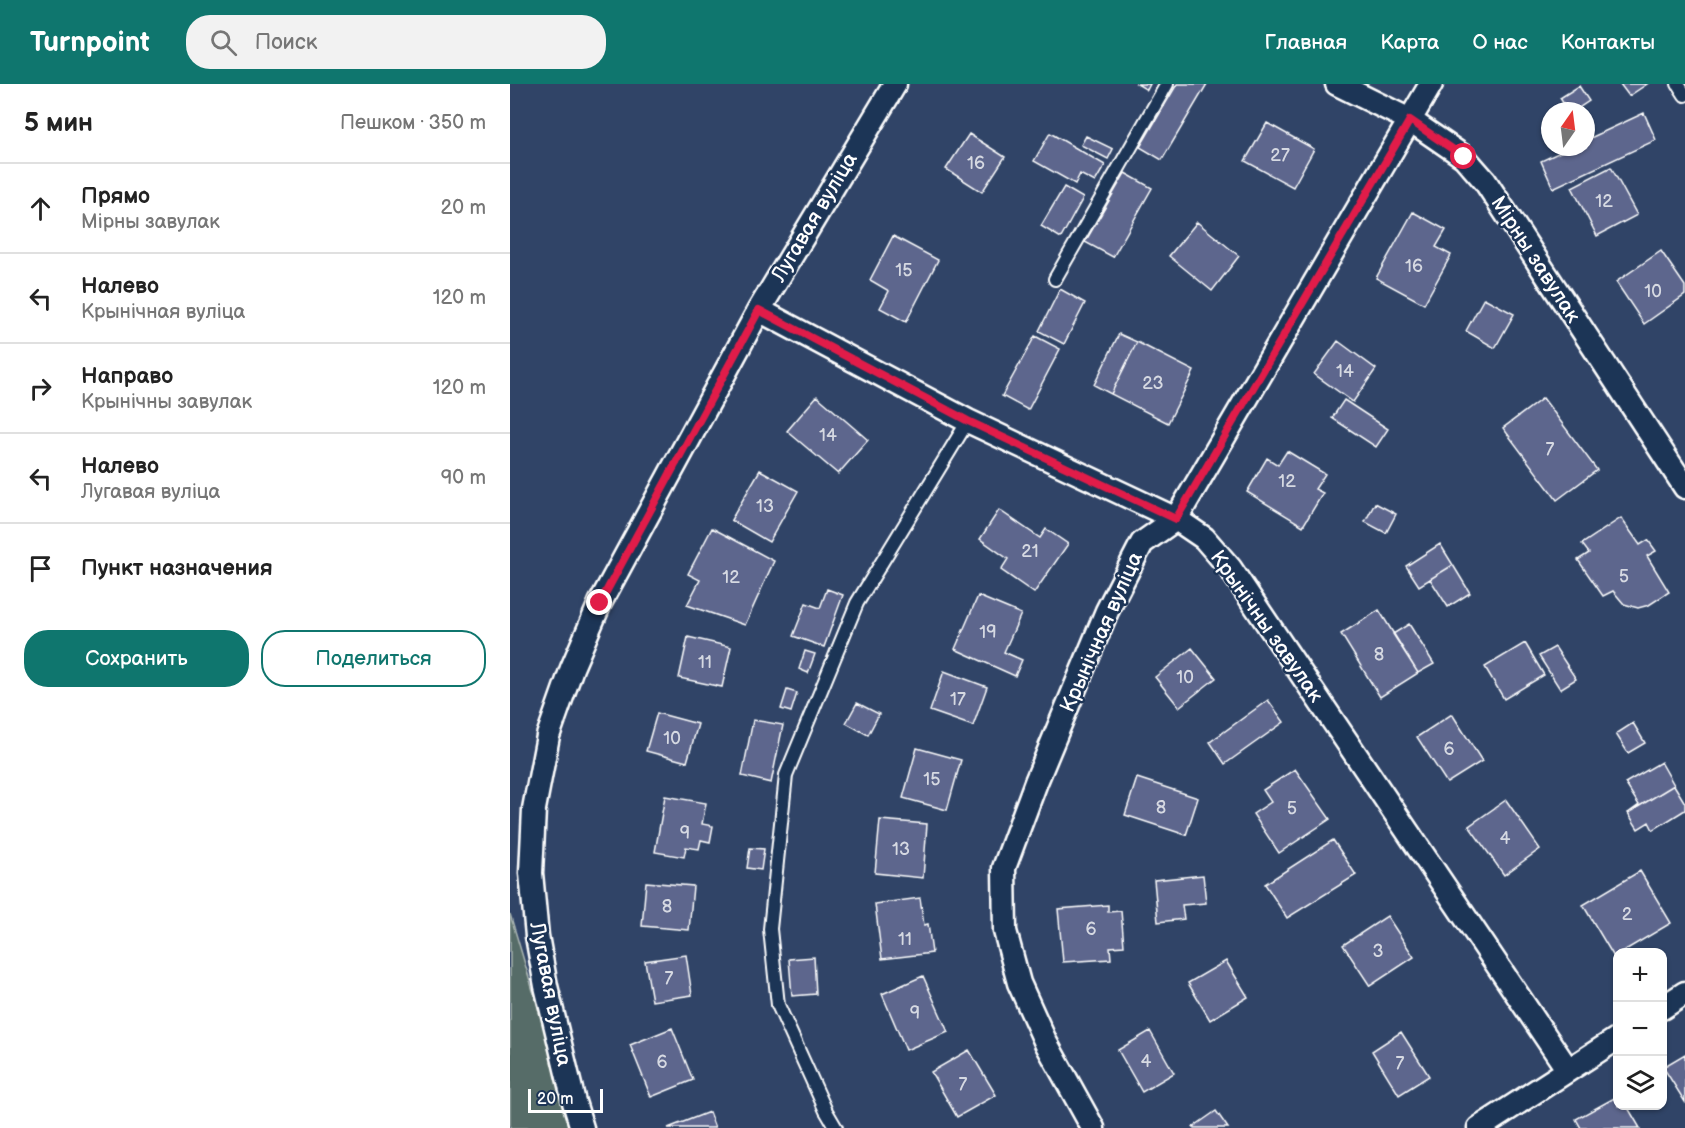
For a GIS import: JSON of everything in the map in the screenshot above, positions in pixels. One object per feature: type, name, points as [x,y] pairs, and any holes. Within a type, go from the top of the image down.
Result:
[{"type":"street","name":"Лугавая вуліца","points":[[582,1128],[546,986],[537,936],[531,873],[534,809],[548,736],[572,668],[600,603],[759,310],[895,84]]},
{"type":"street","name":"Мірны завулак","points":[[1337,84],[1410,120],[1464,157],[1485,181],[1685,487]]},
{"type":"street","name":"Крынічная вуліца","points":[[1094,1128],[1046,1042],[1019,983],[1005,931],[1004,868],[1036,782],[1107,611],[1142,543],[1176,519],[1431,84]]},
{"type":"street","name":"Крынічны завулак","points":[[759,310],[968,421],[1176,519],[1204,538],[1230,568],[1568,1070]]},
{"type":"street","points":[[1667,1005],[1685,993]]},
{"type":"street","points":[[1479,1128],[1613,1041]]},
{"type":"lane","points":[[1055,279],[1167,84]]},
{"type":"lane","points":[[1678,84],[1685,95]]},
{"type":"lane","points":[[836,1128],[778,1005],[770,929],[786,774],[857,603],[968,421]]},
{"type":"green space","points":[[510,914],[574,1128],[510,1128]]},
{"type":"building","points":[[1137,84],[1150,84],[1147,90]]},
{"type":"building","points":[[1177,84],[1207,84],[1162,160],[1140,147]]},
{"type":"building","points":[[1620,84],[1647,84],[1629,96]]},
{"type":"building","points":[[1579,86],[1589,101],[1562,102],[1560,98]]},
{"type":"building","points":[[1644,113],[1656,140],[1553,188],[1541,161],[1552,156],[1595,156],[1595,136]]},
{"type":"building","points":[[1267,123],[1314,149],[1293,187],[1245,161]]},
{"type":"building","points":[[1050,133],[1105,165],[1095,182],[1080,174],[1075,184],[1034,161]]},
{"type":"building","points":[[969,134],[1005,157],[982,192],[946,169]]},
{"type":"building","points":[[1086,136],[1113,149],[1108,159],[1081,145]]},
{"type":"building","points":[[1611,167],[1637,215],[1597,236],[1572,187]]},
{"type":"building","points":[[1125,173],[1152,188],[1113,257],[1085,242]]},
{"type":"building","points":[[1064,187],[1083,198],[1061,238],[1041,226]]},
{"type":"building","points":[[1413,212],[1446,230],[1436,247],[1451,255],[1424,304],[1376,278]]},
{"type":"building","points":[[1197,222],[1239,256],[1212,291],[1169,256]]},
{"type":"building","points":[[893,236],[938,260],[906,322],[880,308],[889,291],[870,280]]},
{"type":"building","points":[[1661,251],[1685,286],[1685,295],[1644,324],[1616,282]]},
{"type":"building","points":[[1060,289],[1085,303],[1064,344],[1039,331]]},
{"type":"building","points":[[1484,298],[1514,314],[1495,348],[1466,331]]},
{"type":"building","points":[[1119,334],[1137,342],[1111,394],[1094,385]]},
{"type":"building","points":[[1035,336],[1060,349],[1028,410],[1002,396]]},
{"type":"building","points":[[1338,341],[1376,369],[1353,402],[1314,374]]},
{"type":"building","points":[[1137,342],[1194,371],[1168,423],[1111,394]]},
{"type":"building","points":[[817,396],[868,440],[838,474],[787,431]]},
{"type":"building","points":[[1543,398],[1597,470],[1557,500],[1503,428]]},
{"type":"building","points":[[1344,400],[1388,429],[1376,447],[1332,418]]},
{"type":"building","points":[[1287,451],[1325,474],[1315,489],[1323,493],[1303,526],[1247,492],[1267,458],[1278,465]]},
{"type":"building","points":[[760,470],[798,491],[769,542],[731,520]]},
{"type":"building","points":[[1375,503],[1396,514],[1386,533],[1365,522]]},
{"type":"building","points":[[999,510],[1040,538],[1046,529],[1068,544],[1034,593],[1001,570],[1008,559],[980,539]]},
{"type":"building","points":[[1621,518],[1640,545],[1648,540],[1656,551],[1647,556],[1669,592],[1649,605],[1638,608],[1624,604],[1613,591],[1603,596],[1578,560],[1589,553],[1582,544]]},
{"type":"building","points":[[712,528],[774,561],[745,625],[687,605],[700,580],[688,574]]},
{"type":"building","points":[[1440,544],[1453,565],[1419,586],[1406,566]]},
{"type":"building","points":[[1453,565],[1470,593],[1448,607],[1430,579]]},
{"type":"building","points":[[827,589],[843,595],[824,647],[793,636],[806,603],[820,608]]},
{"type":"building","points":[[978,596],[1021,614],[1004,652],[1022,660],[1015,676],[955,649]]},
{"type":"building","points":[[1379,610],[1418,673],[1380,697],[1341,634]]},
{"type":"building","points":[[1409,624],[1434,664],[1418,673],[1393,634]]},
{"type":"building","points":[[688,637],[731,647],[722,687],[679,678]]},
{"type":"building","points":[[1525,643],[1544,675],[1504,699],[1485,667]]},
{"type":"building","points":[[1555,647],[1576,679],[1560,689],[1539,656]]},
{"type":"building","points":[[1192,648],[1216,678],[1179,707],[1155,677]]},
{"type":"building","points":[[805,651],[815,654],[808,673],[799,669]]},
{"type":"building","points":[[944,671],[987,687],[973,726],[930,711]]},
{"type":"building","points":[[787,690],[797,693],[791,712],[781,709]]},
{"type":"building","points":[[1268,700],[1284,722],[1225,764],[1210,742]]},
{"type":"building","points":[[857,703],[879,714],[868,735],[846,723]]},
{"type":"building","points":[[657,713],[698,724],[687,762],[646,751]]},
{"type":"building","points":[[1452,714],[1482,761],[1447,783],[1417,737]]},
{"type":"building","points":[[753,720],[783,725],[771,783],[742,776]]},
{"type":"building","points":[[1633,723],[1645,743],[1628,753],[1616,734]]},
{"type":"building","points":[[917,748],[961,760],[947,810],[903,798]]},
{"type":"building","points":[[1661,762],[1674,785],[1628,813],[1639,805],[1625,783]]},
{"type":"building","points":[[1295,769],[1330,819],[1279,853],[1253,814],[1271,802],[1263,790]]},
{"type":"building","points":[[1137,778],[1198,798],[1186,835],[1125,815]]},
{"type":"building","points":[[1674,785],[1685,803],[1685,810],[1653,830],[1649,822],[1638,829],[1628,813]]},
{"type":"building","points":[[665,796],[706,803],[702,824],[713,826],[710,842],[701,840],[699,849],[686,847],[684,857],[655,852]]},
{"type":"building","points":[[1506,800],[1540,849],[1504,875],[1469,826]]},
{"type":"building","points":[[880,820],[927,824],[923,878],[875,873]]},
{"type":"building","points":[[1333,840],[1356,875],[1287,918],[1265,884]]},
{"type":"building","points":[[750,848],[764,849],[761,870],[747,868]]},
{"type":"building","points":[[1640,871],[1671,923],[1629,948],[1613,948],[1613,955],[1583,905]]},
{"type":"building","points":[[1203,875],[1206,903],[1182,905],[1184,919],[1158,922],[1154,880]]},
{"type":"building","points":[[646,882],[693,886],[689,930],[642,926]]},
{"type":"building","points":[[920,898],[924,925],[928,924],[932,953],[882,959],[875,904]]},
{"type":"building","points":[[1108,905],[1108,912],[1121,911],[1124,946],[1110,947],[1111,959],[1063,962],[1058,909]]},
{"type":"building","points":[[1387,916],[1414,957],[1370,986],[1343,945]]},
{"type":"building","points":[[686,955],[692,995],[652,1001],[645,961]]},
{"type":"building","points":[[814,957],[816,994],[792,996],[789,959]]},
{"type":"building","points":[[1226,961],[1248,997],[1210,1020],[1188,983]]},
{"type":"building","points":[[923,976],[948,1032],[906,1050],[882,994]]},
{"type":"building","points":[[672,1028],[693,1080],[651,1097],[630,1045]]},
{"type":"building","points":[[1150,1031],[1174,1073],[1142,1092],[1118,1050]]},
{"type":"building","points":[[1401,1032],[1429,1076],[1399,1095],[1372,1051]]},
{"type":"building","points":[[969,1050],[996,1095],[957,1117],[931,1072]]},
{"type":"building","points":[[1685,1054],[1685,1102],[1667,1073],[1667,1065]]},
{"type":"building","points":[[1613,1099],[1613,1110],[1629,1110],[1640,1128],[1581,1128],[1576,1119]]},
{"type":"building","points":[[1216,1111],[1228,1128],[1193,1127]]},
{"type":"building","points":[[709,1112],[715,1128],[668,1128]]},
{"type":"route","points":[[600,603],[759,310],[968,421],[1176,519],[1410,120],[1464,157]]}]
